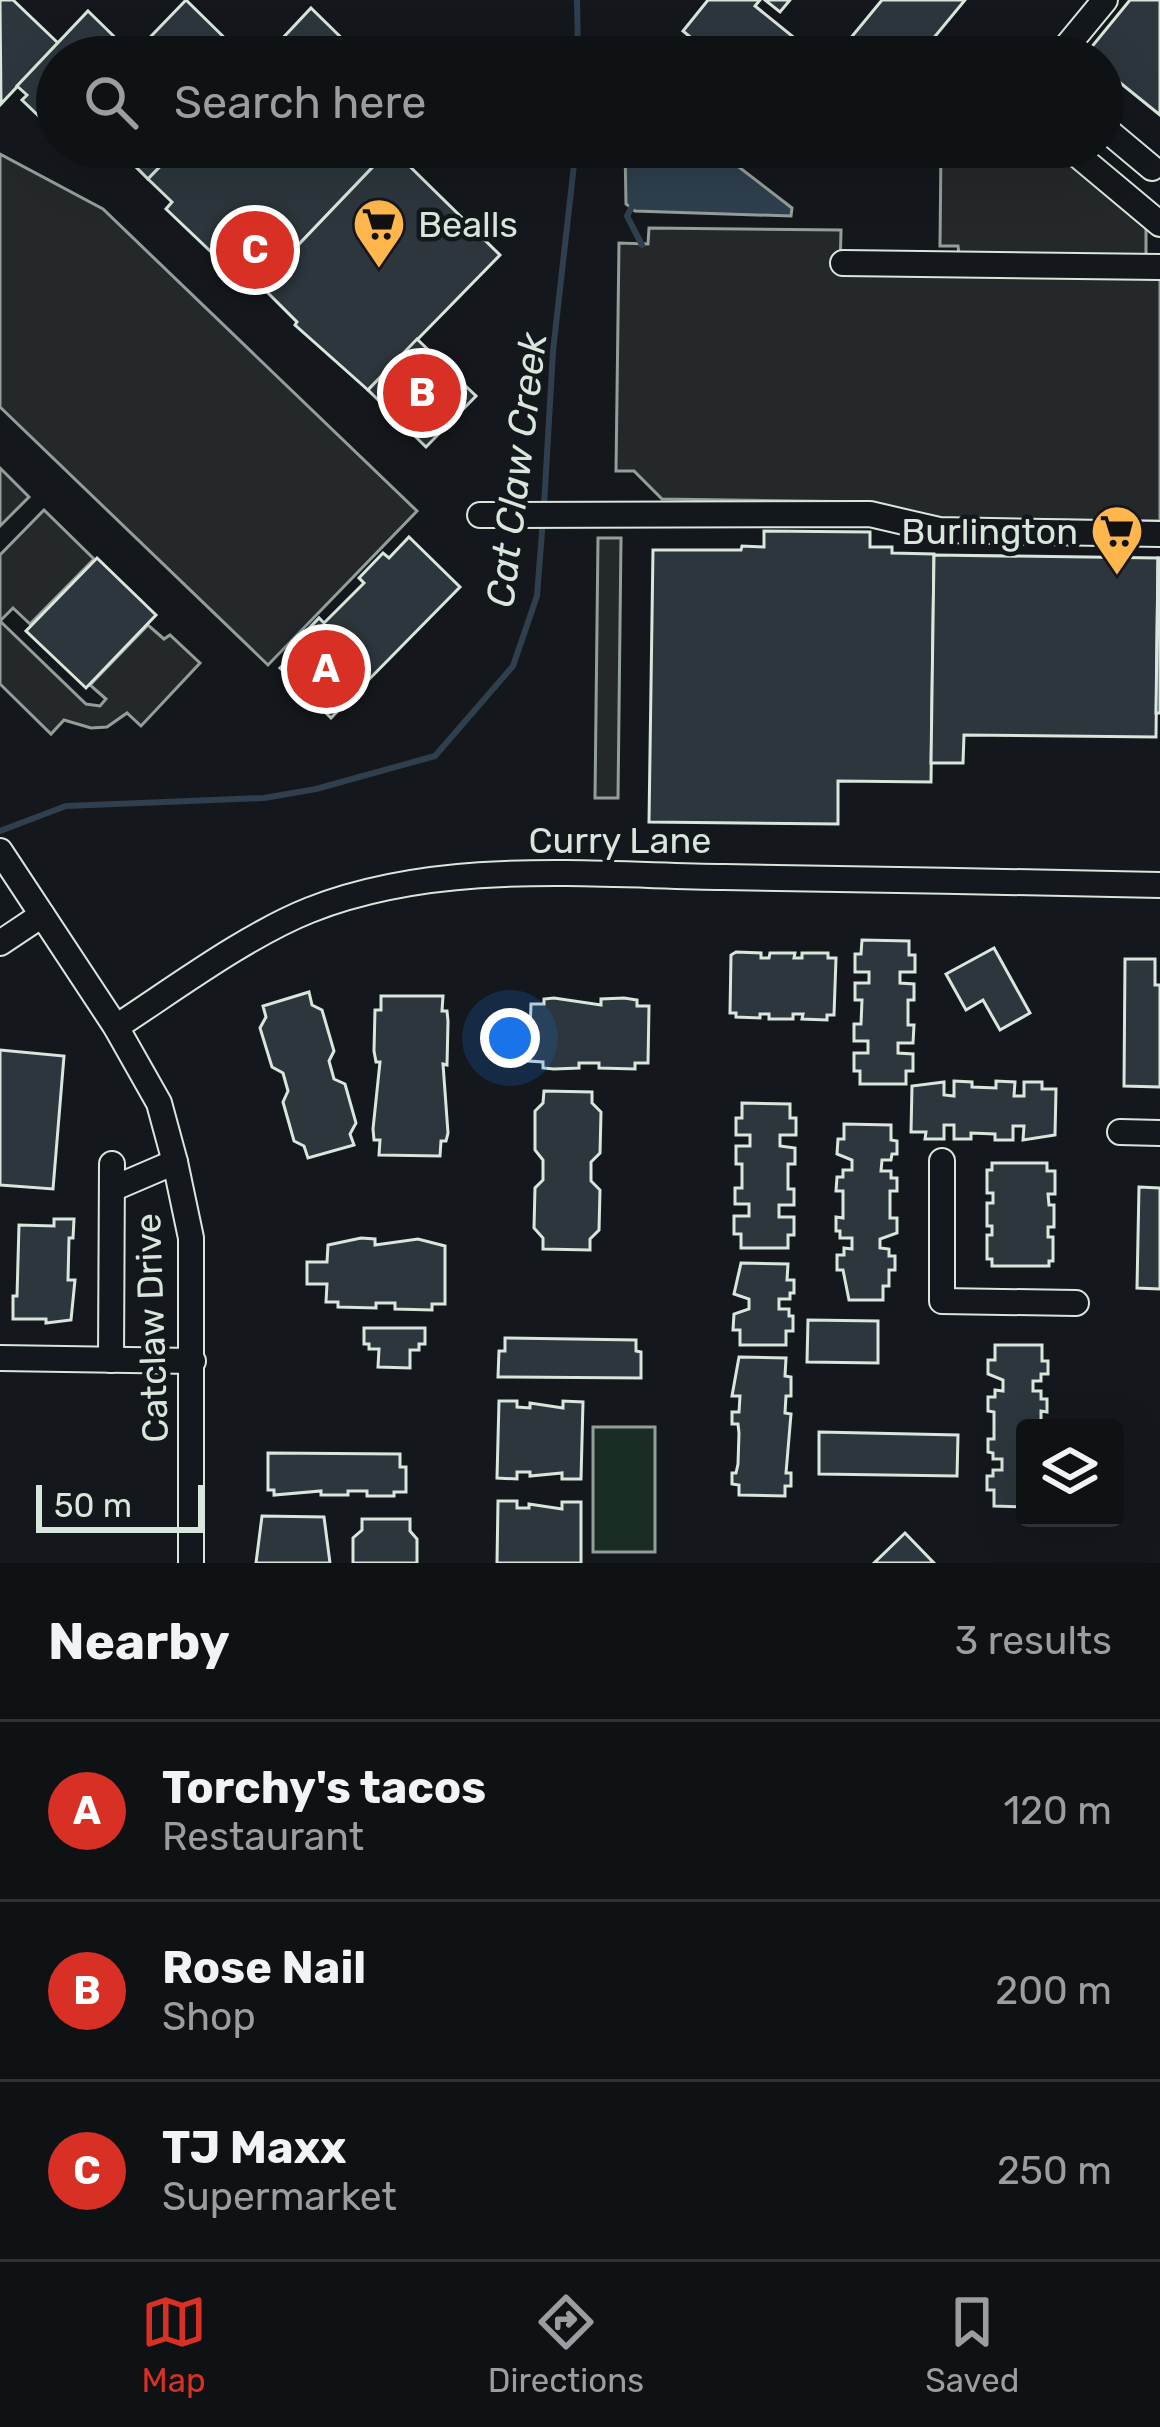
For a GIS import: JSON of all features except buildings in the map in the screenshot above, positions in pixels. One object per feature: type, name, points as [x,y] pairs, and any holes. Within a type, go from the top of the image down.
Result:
[{"type":"street","points":[[1075,36],[1105,0]]},
{"type":"street","points":[[1124,142],[1156,164],[1128,196]]},
{"type":"street","points":[[1094,168],[1160,224]]},
{"type":"street","points":[[843,263],[1160,267]]},
{"type":"street","points":[[488,515],[870,514],[939,530],[1160,534]]},
{"type":"street","name":"Catclaw Drive","points":[[4,857],[116,1028],[159,1103],[175,1162],[191,1238],[190,1563]]},
{"type":"street","name":"Curry Lane","points":[[116,1028],[220,960],[310,910],[432,879],[629,875],[1160,885]]},
{"type":"street","points":[[0,943],[42,915]]},
{"type":"street","points":[[1120,1132],[1160,1133]]},
{"type":"street","points":[[111,1360],[112,1177],[175,1162]]},
{"type":"street","points":[[942,1162],[942,1301],[1076,1303]]},
{"type":"street","points":[[0,1358],[193,1360]]},
{"type":"green space","points":[[593,1427],[655,1427],[655,1552],[593,1552]]},
{"type":"shaded area","points":[[0,154],[103,209],[417,511],[268,665],[0,407]]},
{"type":"shaded area","points":[[941,168],[1077,168],[1146,228],[1146,257],[959,254],[958,246],[940,246]]},
{"type":"shaded area","points":[[649,228],[841,230],[840,272],[1160,278],[1160,521],[943,519],[870,502],[662,499],[634,471],[616,471],[619,243],[648,244]]},
{"type":"shaded area","points":[[0,468],[29,497],[0,526]]},
{"type":"shaded area","points":[[44,510],[94,559],[30,624],[13,608],[0,621],[0,555]]},
{"type":"shaded area","points":[[598,538],[621,538],[618,798],[595,798]]},
{"type":"shaded area","points":[[0,621],[86,704],[100,706],[106,699],[90,685],[148,625],[164,639],[170,635],[200,663],[141,726],[127,713],[107,727],[64,720],[51,734],[0,684]]},
{"type":"water","points":[[625,168],[740,168],[792,208],[791,216],[635,211],[626,204]]},
{"type":"waterway","name":"Cat Claw Creek","points":[[577,0],[578,36]]},
{"type":"waterway","name":"Cat Claw Creek","points":[[544,506],[553,351],[574,168]]},
{"type":"waterway","points":[[635,201],[627,216],[642,245]]},
{"type":"waterway","name":"Cat Claw Creek","points":[[0,831],[66,806],[264,798],[316,789],[435,756],[513,666],[537,596],[543,519]]},
{"type":"place","name":"TJ Maxx","points":[[255,250]]},
{"type":"place","name":"Bealls","points":[[379,270]]},
{"type":"place","name":"Rose Nail","points":[[422,393]]},
{"type":"place","name":"Burlington","points":[[1117,577]]},
{"type":"place","name":"Torchy's tacos","points":[[326,669]]}]
